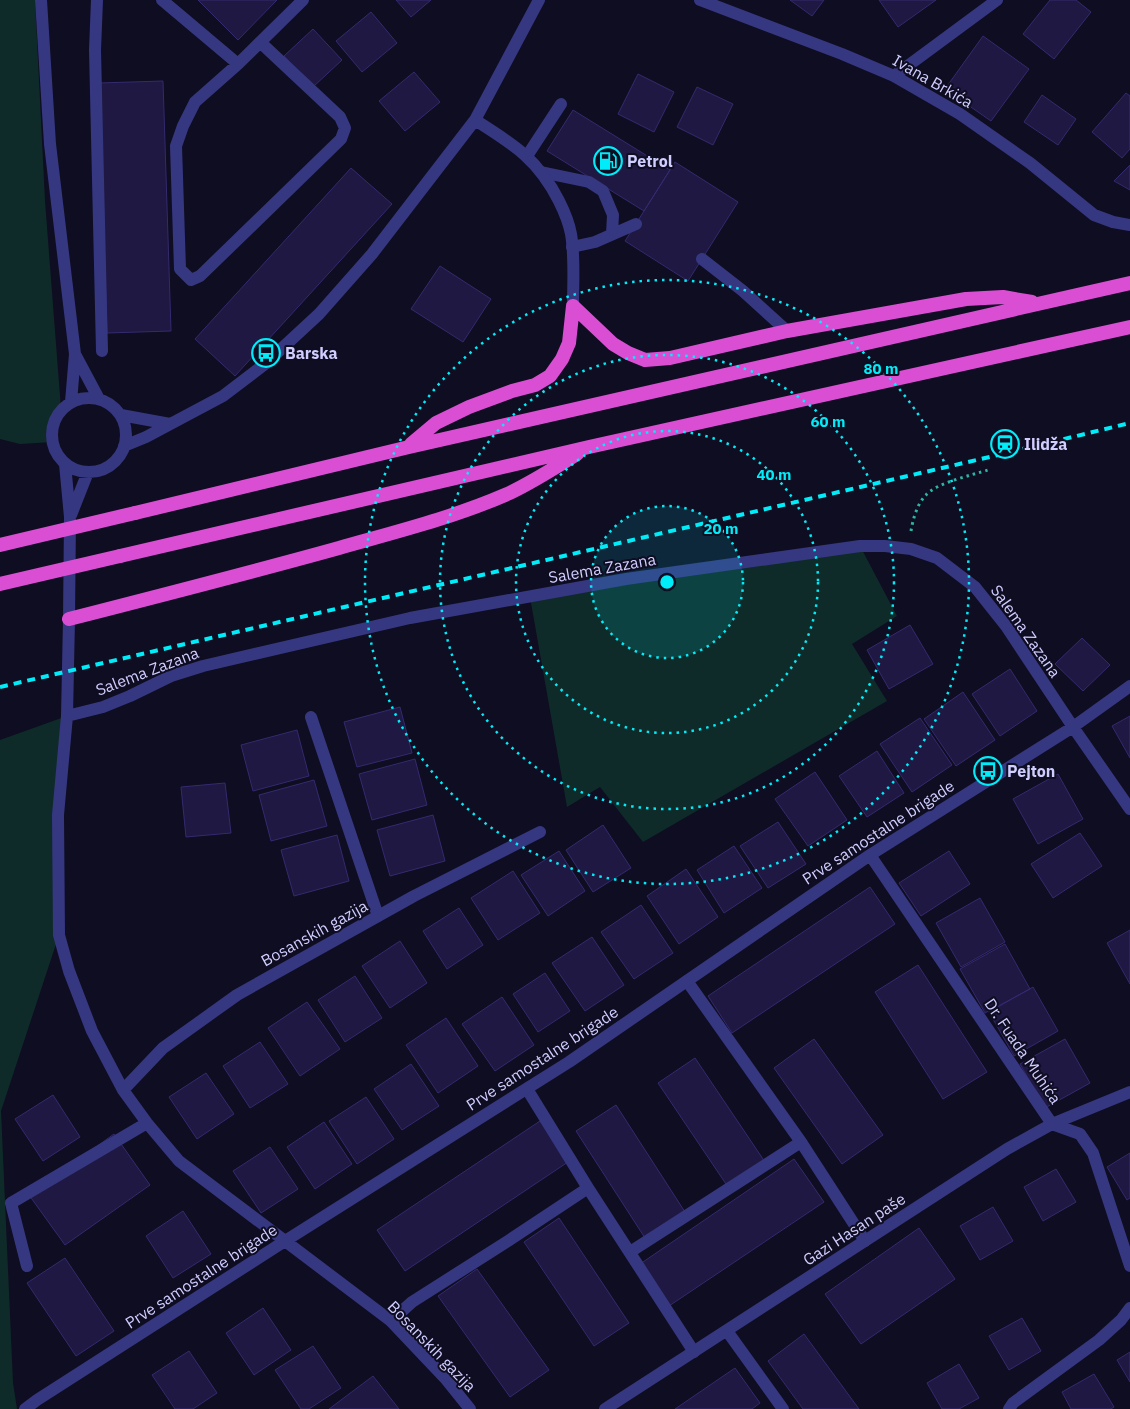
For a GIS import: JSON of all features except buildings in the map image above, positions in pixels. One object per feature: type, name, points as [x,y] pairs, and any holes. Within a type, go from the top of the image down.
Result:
[{"type":"highway","points":[[0,545],[409,446],[1130,282]]},
{"type":"highway","points":[[574,306],[613,344],[628,354],[645,360],[670,358],[787,331],[966,299],[1003,298],[1041,303]]},
{"type":"highway","points":[[409,446],[436,423],[512,391],[535,385],[550,376],[562,359],[569,343],[574,306]]},
{"type":"highway","points":[[0,584],[589,447],[1130,326]]},
{"type":"highway","points":[[69,619],[427,524],[506,494],[589,447]]},
{"type":"street","points":[[41,0],[50,144],[75,354],[71,402]]},
{"type":"street","points":[[97,0],[95,60],[102,351]]},
{"type":"street","points":[[162,0],[238,64]]},
{"type":"street","points":[[260,42],[340,117],[345,128],[342,140],[200,276],[191,280],[180,269],[176,146],[183,126],[195,102],[238,64],[260,42],[303,0]]},
{"type":"street","points":[[124,446],[146,437],[223,396],[264,364],[319,314],[372,254],[475,120],[539,0]]},
{"type":"street","name":"Ivana Brkića","points":[[700,0],[842,54],[894,76],[960,114],[1030,164],[1094,215],[1130,225]]},
{"type":"street","points":[[894,76],[996,0]]},
{"type":"street","points":[[527,156],[561,104]]},
{"type":"street","points":[[475,120],[527,156],[553,189],[563,209],[570,231],[574,306]]},
{"type":"street","points":[[541,172],[589,182],[603,191],[613,215],[612,234]]},
{"type":"street","points":[[572,247],[595,242],[636,224]]},
{"type":"street","points":[[702,259],[743,291],[787,331]]},
{"type":"street","points":[[75,354],[99,399]]},
{"type":"street","points":[[84,398],[99,399],[117,409],[121,415],[126,432],[124,446],[120,456],[112,464],[101,470],[88,472],[76,470],[65,464],[57,455],[52,444],[52,431],[55,420],[61,409],[71,402],[84,398]]},
{"type":"street","points":[[121,415],[170,424]]},
{"type":"street","points":[[65,464],[70,517],[67,716]]},
{"type":"street","points":[[70,517],[88,472]]},
{"type":"street","name":"Salema Zazana","points":[[67,716],[104,707],[171,676],[203,666],[410,618],[646,576],[860,546],[885,546],[911,549],[937,558],[975,587],[1006,626],[1073,728],[1130,809]]},
{"type":"street","name":"Prve samostalne brigade","points":[[25,1409],[285,1241],[569,1062],[870,855],[1073,728],[1130,686]]},
{"type":"street","name":"Bosanskih gazija","points":[[67,716],[58,815],[59,935],[69,971],[92,1031],[124,1090],[179,1161],[391,1322],[445,1378],[470,1409]]},
{"type":"street","points":[[311,718],[378,916]]},
{"type":"street","name":"Bosanskih gazija","points":[[124,1090],[163,1048],[237,995],[422,892],[540,832]]},
{"type":"street","name":"Dr. Fuada Muhića","points":[[870,855],[1052,1124],[1080,1134],[1093,1153],[1130,1266]]},
{"type":"street","points":[[687,981],[801,1142],[865,1241]]},
{"type":"street","points":[[527,1089],[588,1188],[694,1352]]},
{"type":"street","name":"Gazi Hasan paše","points":[[605,1409],[1007,1150],[1052,1124],[1130,1092]]},
{"type":"street","points":[[27,1266],[11,1203],[148,1123]]},
{"type":"street","points":[[630,1252],[801,1142]]},
{"type":"street","points":[[391,1322],[412,1302],[588,1188]]},
{"type":"street","points":[[1008,1409],[1013,1403],[1099,1340],[1121,1320],[1130,1308]]},
{"type":"street","points":[[727,1330],[783,1409]]},
{"type":"path","points":[[911,549],[910,530],[916,509],[926,494],[942,485],[988,470]]},
{"type":"green space","points":[[0,0],[35,0],[45,201],[61,409],[56,417],[52,442],[20,444],[0,439]]},
{"type":"green space","points":[[860,546],[897,616],[852,644],[887,701],[643,842],[600,787],[567,807],[530,597]]},
{"type":"green space","points":[[67,716],[59,935],[1,1111],[13,1383],[17,1409],[0,1409],[0,740]]},
{"type":"railway","points":[[0,687],[1130,423]]},
{"type":"place","name":"Petrol","points":[[608,161]]},
{"type":"place","name":"Barska","points":[[266,353]]},
{"type":"place","name":"Ilidža","points":[[1005,444]]},
{"type":"place","name":"Pejton","points":[[988,771]]}]
